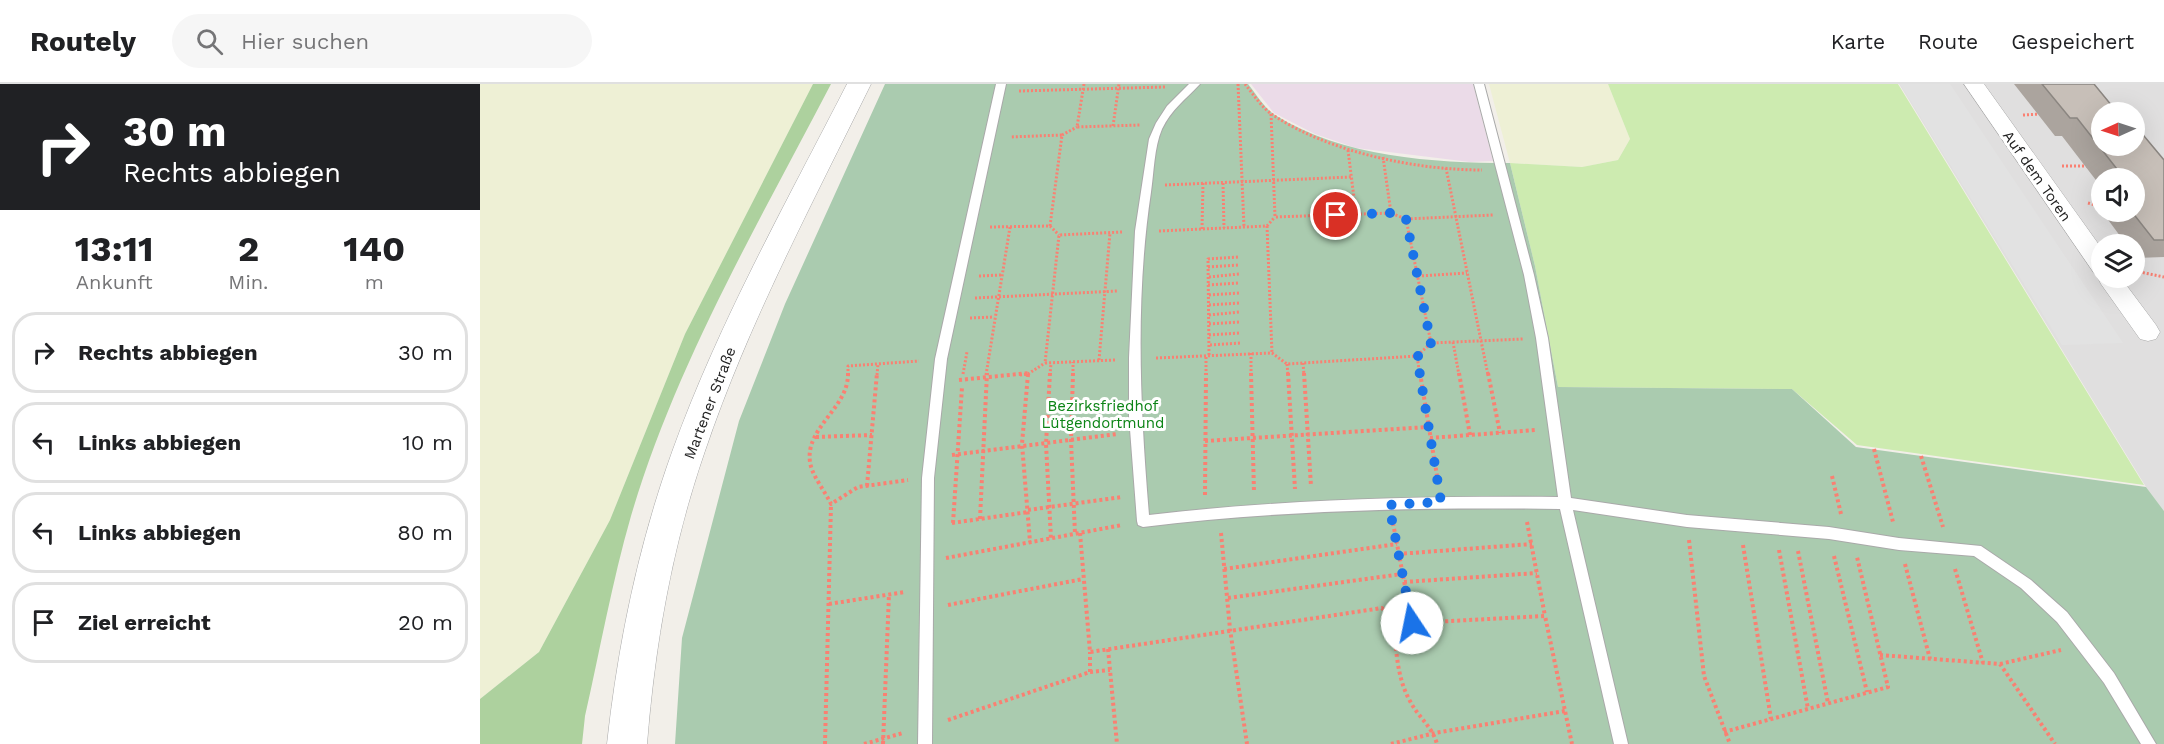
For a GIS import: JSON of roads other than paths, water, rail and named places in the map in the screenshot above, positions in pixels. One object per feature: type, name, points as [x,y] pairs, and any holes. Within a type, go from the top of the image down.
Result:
[{"type":"street","name":"Martener Straße","points":[[627,744],[631,700],[646,607],[668,517],[702,413],[762,278],[859,84]]},
{"type":"street","name":"Auf dem Toren","points":[[1974,84],[2091,251]]},
{"type":"street","points":[[2116,288],[2148,332]]},
{"type":"lane","points":[[1479,84],[1529,275],[1542,338],[1565,503],[1621,744]]},
{"type":"lane","points":[[1194,85],[1172,104],[1159,125],[1154,139],[1140,231],[1135,358],[1143,521],[1219,512],[1441,502],[1565,503],[1687,521],[1829,532],[1899,544],[1976,550],[2026,584],[2062,617],[2109,678],[2149,744]]},
{"type":"lane","points":[[925,744],[930,458],[938,381],[968,228],[1000,88]]},
{"type":"park label","name":"Bezirksfriedhof Lütgendortmund","points":[[1103,414]]}]
